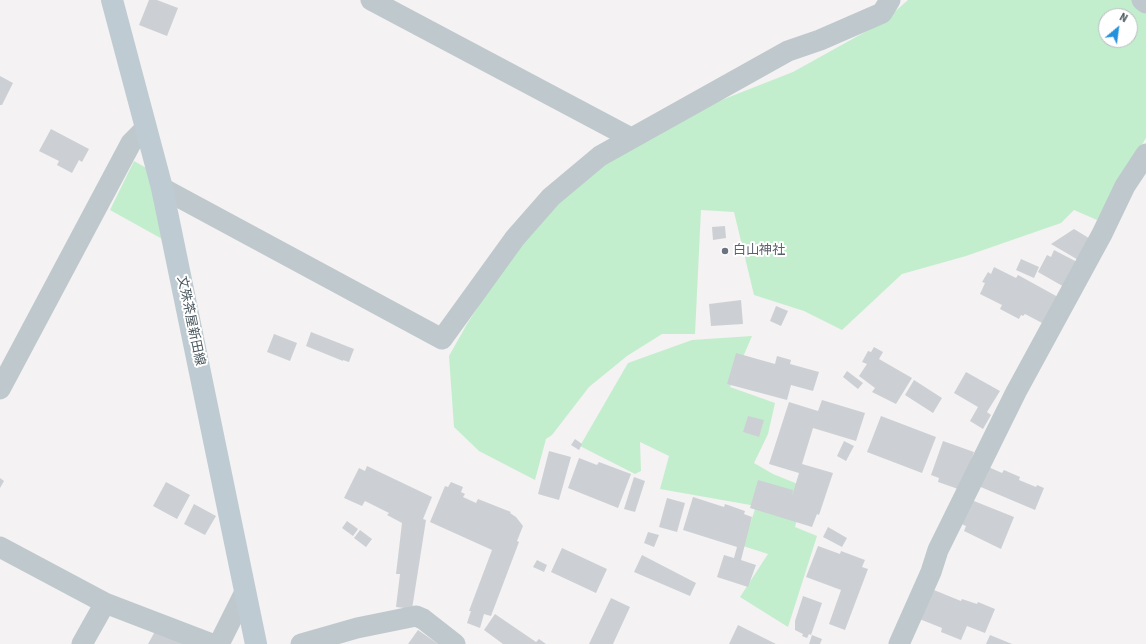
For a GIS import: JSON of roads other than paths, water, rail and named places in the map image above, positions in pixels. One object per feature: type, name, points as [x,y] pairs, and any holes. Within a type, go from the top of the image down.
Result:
[{"type":"main road","name":"文殊茶屋新田線","points":[[112,0],[162,188],[218,451],[256,644]]},
{"type":"street","points":[[371,0],[631,138]]},
{"type":"street","points":[[162,188],[442,339],[515,238],[551,197],[600,156],[788,51],[820,40],[882,13],[890,0]]},
{"type":"street","points":[[1142,0],[1146,3]]},
{"type":"street","points":[[0,389],[131,143],[146,128]]},
{"type":"street","points":[[899,644],[931,572],[938,550],[1016,392],[1102,234],[1125,186],[1146,154]]},
{"type":"street","points":[[0,547],[105,603],[212,644]]},
{"type":"street","points":[[219,644],[245,592]]},
{"type":"street","points":[[82,644],[105,603]]},
{"type":"street","points":[[301,644],[357,628],[416,616],[423,619],[455,644]]},
{"type":"place","name":"白山神社","points":[[725,251]]}]
